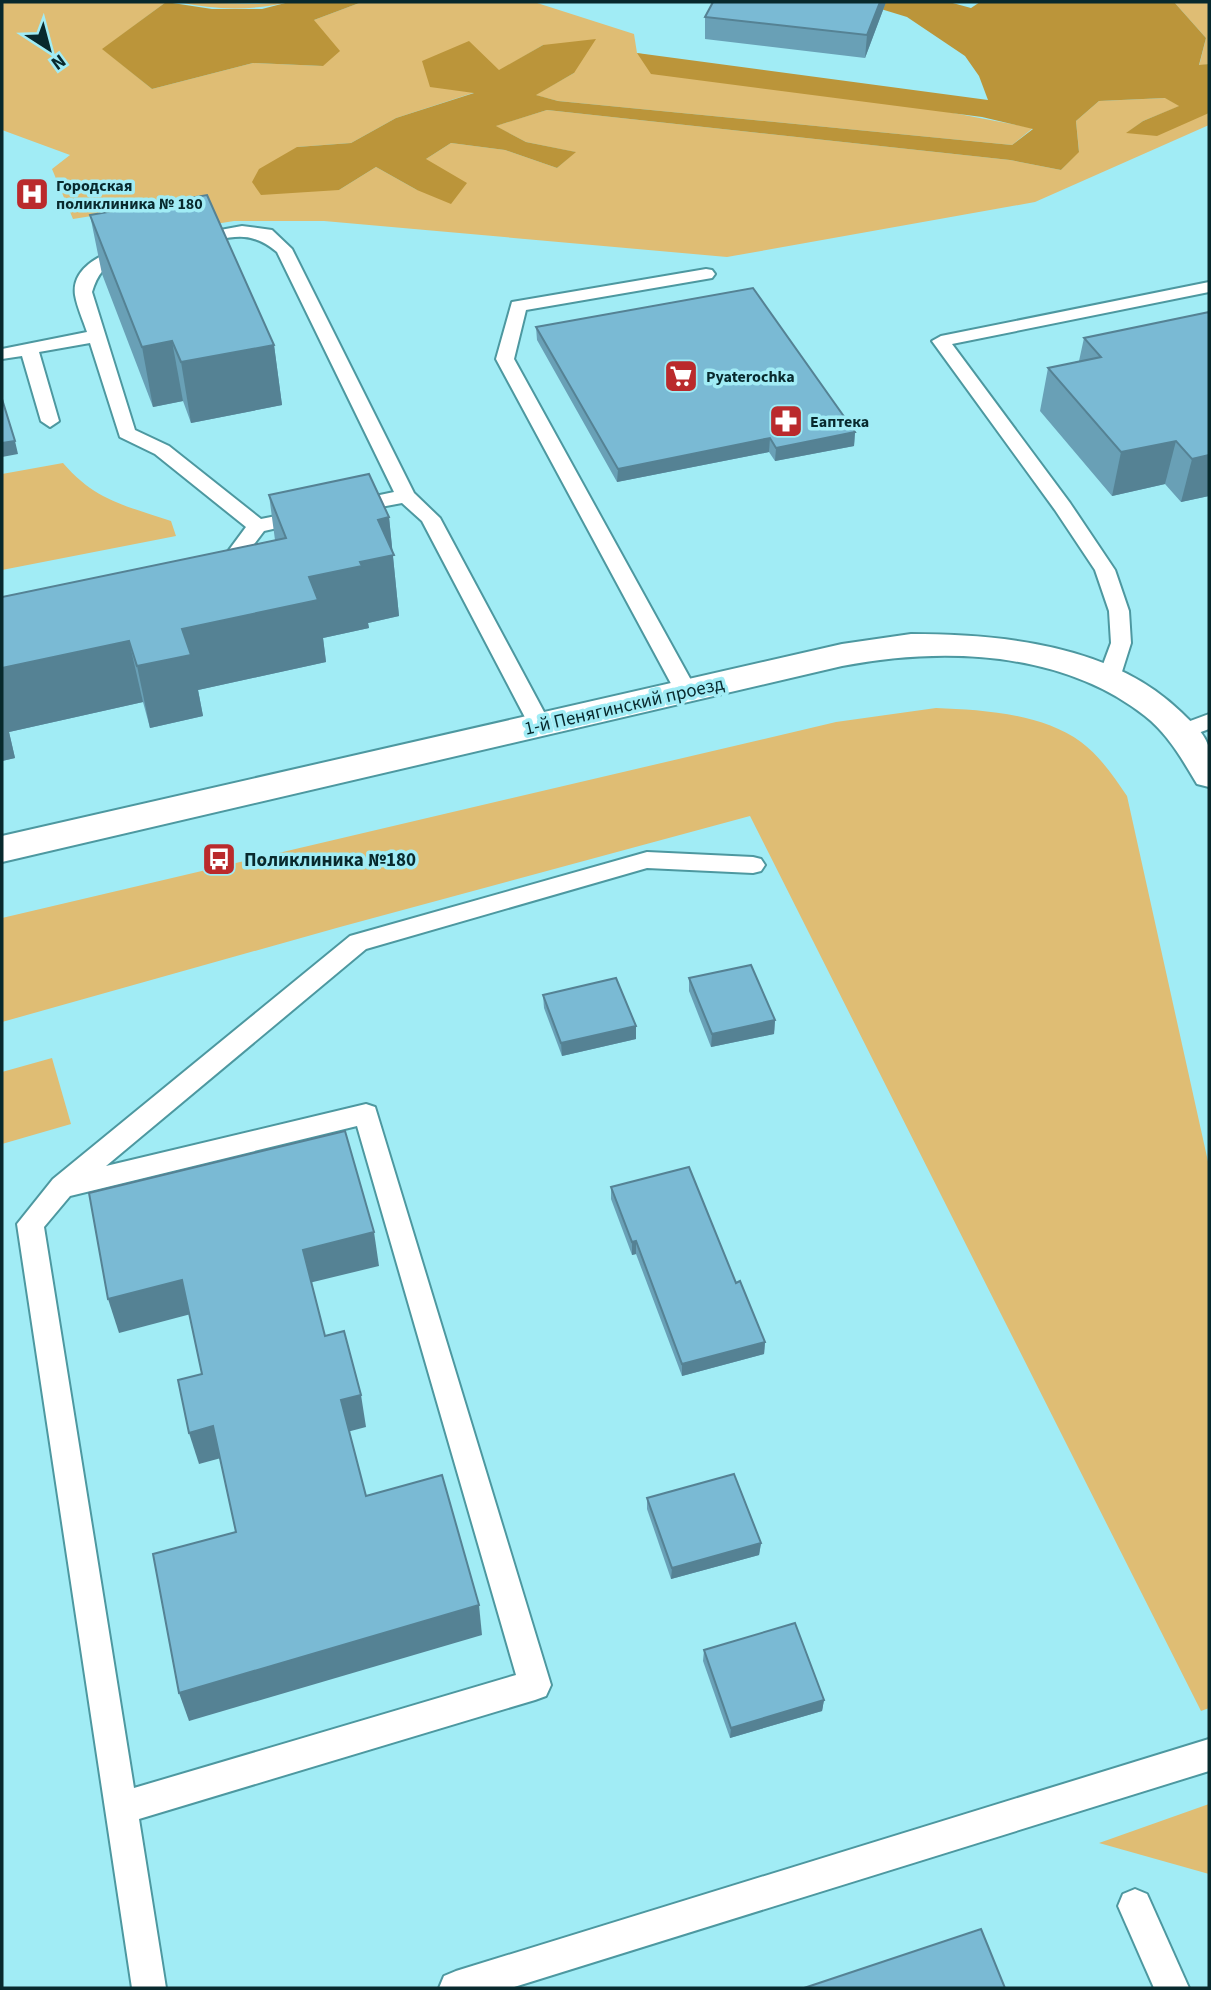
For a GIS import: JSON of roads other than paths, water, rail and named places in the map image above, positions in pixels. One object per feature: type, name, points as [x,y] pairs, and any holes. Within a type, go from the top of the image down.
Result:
[{"type":"street","name":"1-й Пенягинский проезд","points":[[2,849],[842,655],[908,645],[955,644],[1011,650],[1056,660],[1109,678],[1154,707],[1196,726],[1209,775]]},
{"type":"lane","points":[[174,243],[242,231],[266,234],[284,249],[406,496],[430,518],[540,725]]},
{"type":"lane","points":[[147,248],[120,252],[98,263],[86,277],[83,292],[127,433],[162,450],[257,526]]},
{"type":"lane","points":[[686,691],[505,359],[518,306],[706,274]]},
{"type":"lane","points":[[1109,678],[1121,643],[1119,611],[1105,570],[1063,507],[941,341],[1209,287]]},
{"type":"lane","points":[[2,354],[96,336]]},
{"type":"lane","points":[[29,349],[50,421]]},
{"type":"lane","points":[[205,580],[219,577],[257,526],[406,496]]},
{"type":"lane","points":[[149,1988],[30,1224],[62,1187],[358,942],[647,860],[753,865]]},
{"type":"lane","points":[[62,1187],[366,1114],[535,1685],[121,1808]]},
{"type":"lane","points":[[456,1988],[516,1979],[1209,1755]]},
{"type":"lane","points":[[1135,1906],[1172,1988]]},
{"type":"place","name":"Городская поликлиника № 180","points":[[32,194]]},
{"type":"place","name":"Pyaterochka","points":[[681,376]]},
{"type":"place","name":"Еаптека","points":[[786,421]]},
{"type":"place","name":"Поликлиника №180","points":[[219,859]]}]
